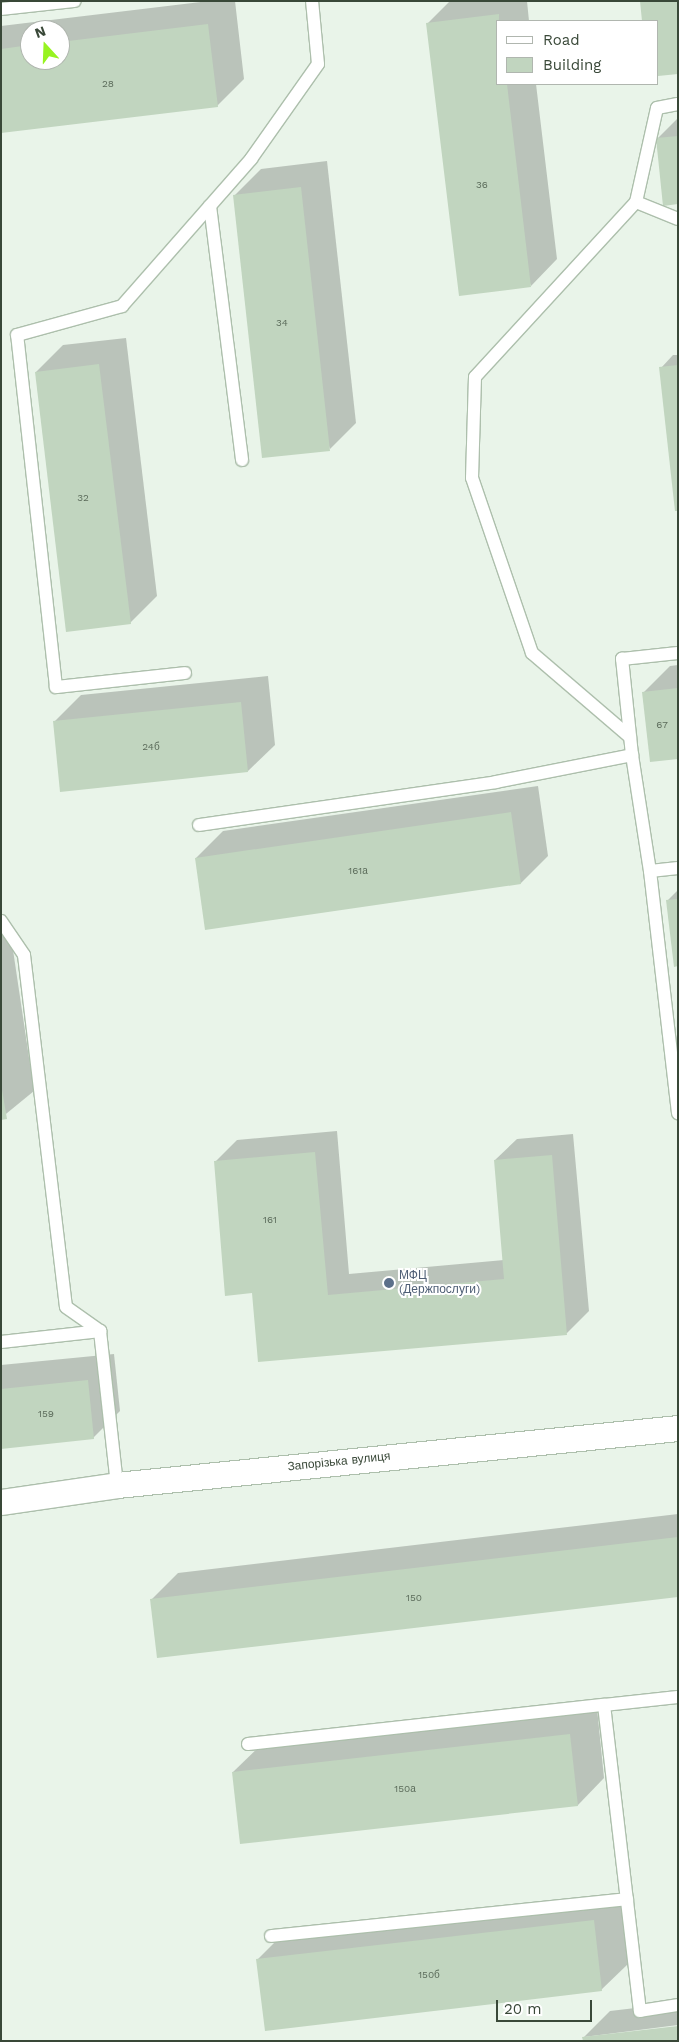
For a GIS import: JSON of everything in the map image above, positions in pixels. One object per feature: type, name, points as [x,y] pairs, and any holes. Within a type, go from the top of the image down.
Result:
[{"type":"street","name":"Запорізька вулиця","points":[[1,1502],[117,1485],[678,1428]]},
{"type":"lane","points":[[1,10],[75,1]]},
{"type":"lane","points":[[185,673],[56,687],[17,335],[122,306],[251,159],[318,64],[312,1]]},
{"type":"lane","points":[[630,737],[532,653],[472,478],[475,377],[636,202],[656,108],[678,104]]},
{"type":"lane","points":[[636,202],[678,218]]},
{"type":"lane","points":[[210,206],[242,460]]},
{"type":"lane","points":[[678,653],[622,660],[632,755],[650,871],[675,1063],[678,1113]]},
{"type":"lane","points":[[199,825],[496,782],[632,755]]},
{"type":"lane","points":[[650,871],[678,868]]},
{"type":"lane","points":[[1,921],[24,955],[66,1307],[100,1331],[117,1485]]},
{"type":"lane","points":[[1,1342],[100,1331]]},
{"type":"lane","points":[[248,1744],[678,1697]]},
{"type":"lane","points":[[604,1705],[640,2011],[678,2005]]},
{"type":"lane","points":[[271,1936],[627,1900]]},
{"type":"building","points":[[640,1],[678,1],[678,74],[659,76],[659,20],[642,20]]},
{"type":"building","points":[[499,14],[499,20],[497,20],[497,85],[507,85],[531,287],[459,296],[426,23]]},
{"type":"building","points":[[208,24],[218,107],[1,133],[1,49],[20,46],[20,70],[70,70],[70,41]]},
{"type":"building","points":[[678,136],[678,204],[663,206],[656,138]]},
{"type":"building","points":[[301,187],[330,451],[262,458],[233,195]]},
{"type":"building","points":[[99,364],[131,624],[66,632],[35,372]]},
{"type":"building","points":[[678,365],[678,511],[675,511],[659,367]]},
{"type":"building","points":[[678,688],[678,759],[650,762],[642,692]]},
{"type":"building","points":[[241,702],[248,772],[60,792],[53,721]]},
{"type":"building","points":[[511,812],[521,884],[205,930],[195,858]]},
{"type":"building","points":[[678,899],[678,966],[674,967],[666,900]]},
{"type":"building","points":[[1,1084],[7,1119],[1,1120]]},
{"type":"building","points":[[315,1152],[328,1295],[504,1279],[494,1160],[552,1155],[567,1335],[258,1362],[252,1293],[225,1296],[214,1161]]},
{"type":"building","points":[[88,1380],[94,1439],[1,1449],[1,1389]]},
{"type":"building","points":[[678,1537],[678,1597],[157,1658],[150,1599]]},
{"type":"building","points":[[570,1734],[578,1806],[240,1844],[232,1772]]},
{"type":"building","points":[[594,1920],[602,1991],[265,2031],[256,1959]]},
{"type":"building","points":[[678,2026],[678,2041],[583,2041],[582,2037]]},
{"type":"place","name":"МФЦ (Держпослуги)","points":[[389,1283]]}]
